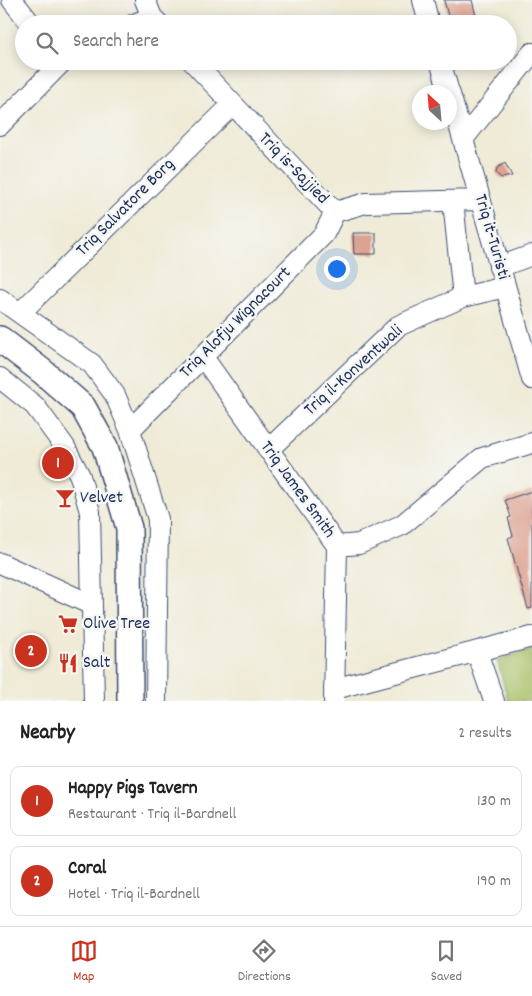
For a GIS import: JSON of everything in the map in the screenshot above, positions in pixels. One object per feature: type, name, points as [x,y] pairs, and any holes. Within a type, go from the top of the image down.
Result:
[{"type":"street","points":[[12,0],[24,15]]},
{"type":"street","points":[[423,0],[427,15]]},
{"type":"street","points":[[464,138],[532,53]]},
{"type":"street","points":[[0,125],[54,70]]},
{"type":"street","name":"Triq is-Sajjied","points":[[200,70],[335,212],[366,203],[480,200]]},
{"type":"street","name":"Triq it-Turisti","points":[[443,70],[447,85]]},
{"type":"street","name":"Triq Salvatore Borg","points":[[21,312],[232,105]]},
{"type":"street","name":"Triq it-Turisti","points":[[457,117],[532,380]]},
{"type":"street","name":"Triq it-Turisti","points":[[453,201],[463,297]]},
{"type":"street","name":"Triq Alofju Wignacourt","points":[[130,430],[324,234],[335,212]]},
{"type":"street","points":[[499,267],[532,255]]},
{"type":"street","name":"Triq il-Konventwali","points":[[268,450],[398,326],[463,297],[505,287]]},
{"type":"street","points":[[0,298],[92,364],[115,395],[130,430],[158,519],[156,701]]},
{"type":"street","points":[[0,339],[43,372],[83,407],[105,447],[129,528],[130,701]]},
{"type":"street","name":"Triq James Smith","points":[[203,357],[337,546],[334,695]]},
{"type":"street","points":[[0,378],[35,406],[65,447],[80,476],[90,512],[94,701]]},
{"type":"street","points":[[337,546],[359,544],[402,525],[482,458],[532,444]]},
{"type":"street","points":[[0,563],[92,605]]},
{"type":"street","points":[[334,695],[532,637]]},
{"type":"street","points":[[477,652],[494,701]]},
{"type":"green space","points":[[532,649],[532,701],[508,701],[497,660]]},
{"type":"building","points":[[444,0],[472,0],[476,15],[448,15]]},
{"type":"building","points":[[505,163],[512,176],[501,178],[496,173],[497,168]]},
{"type":"building","points":[[353,233],[376,233],[376,254],[354,254]]},
{"type":"building","points":[[532,491],[532,608],[528,609],[508,538],[513,536],[508,518],[511,517],[505,500]]},
{"type":"place","name":"Happy Pigs Tavern","points":[[58,463]]},
{"type":"place","name":"Velvet","points":[[65,498]]},
{"type":"place","name":"Olive Tree","points":[[68,624]]},
{"type":"place","name":"Coral","points":[[31,651]]},
{"type":"place","name":"Salt","points":[[68,663]]}]
